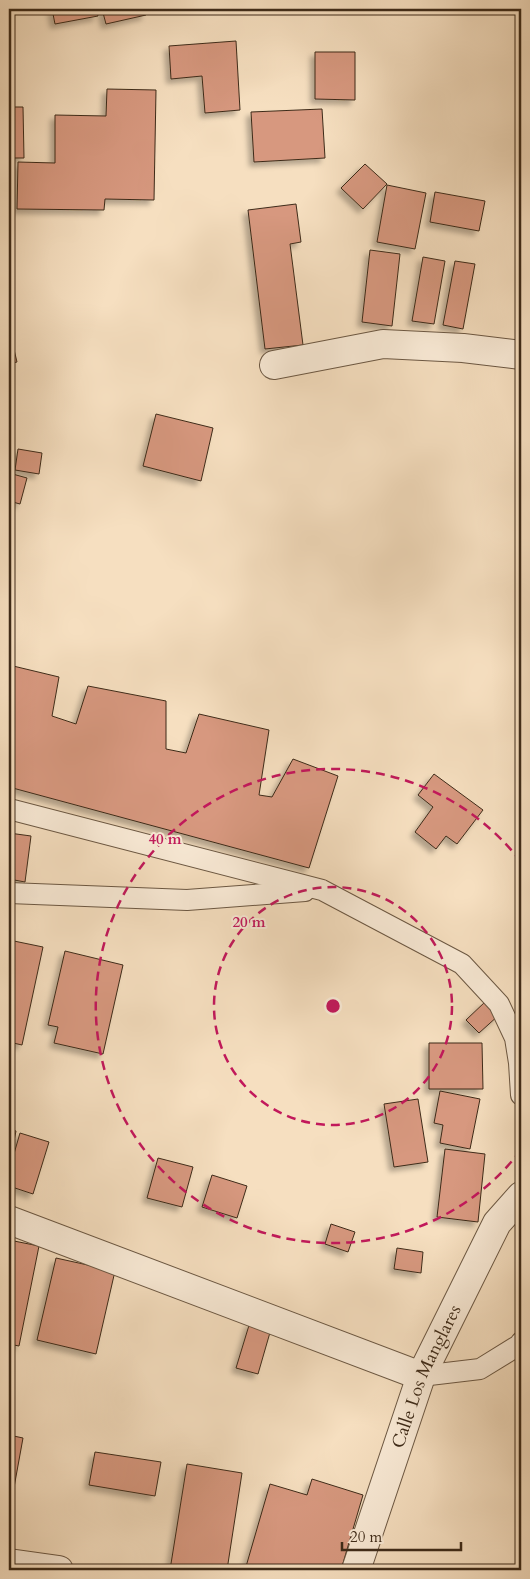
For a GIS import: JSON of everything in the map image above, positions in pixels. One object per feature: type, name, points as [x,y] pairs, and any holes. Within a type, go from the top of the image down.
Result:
[{"type":"street","points":[[274,365],[383,344],[463,348],[521,355]]},
{"type":"street","name":"Calle Los Manglares","points":[[356,1570],[421,1376],[497,1223],[521,1196]]},
{"type":"street","points":[[9,1220],[421,1376]]},
{"type":"street","points":[[9,1562],[59,1570]]},
{"type":"lane","points":[[9,809],[322,890],[462,964],[499,1004],[515,1038],[521,1095]]},
{"type":"lane","points":[[9,893],[187,900],[322,890]]},
{"type":"lane","points":[[421,1376],[480,1369],[521,1342]]},
{"type":"building","points":[[52,9],[96,9],[98,16],[55,24]]},
{"type":"building","points":[[102,9],[145,9],[146,15],[106,24]]},
{"type":"building","points":[[236,41],[240,110],[205,113],[202,76],[171,79],[169,46]]},
{"type":"building","points":[[315,52],[355,52],[355,100],[315,99]]},
{"type":"building","points":[[107,89],[156,90],[154,200],[105,199],[104,210],[17,209],[18,162],[55,163],[55,115],[106,116]]},
{"type":"building","points":[[9,107],[23,107],[24,158],[9,158]]},
{"type":"building","points":[[322,109],[325,158],[254,162],[251,112]]},
{"type":"building","points":[[365,164],[387,184],[363,209],[341,188]]},
{"type":"building","points":[[387,185],[426,193],[415,249],[377,242]]},
{"type":"building","points":[[435,192],[485,201],[479,231],[430,222]]},
{"type":"building","points":[[296,204],[301,242],[290,244],[303,345],[265,349],[248,210]]},
{"type":"building","points":[[370,250],[400,254],[392,326],[362,322]]},
{"type":"building","points":[[423,257],[445,261],[434,324],[412,321]]},
{"type":"building","points":[[455,261],[475,264],[463,329],[443,325]]},
{"type":"building","points":[[9,329],[17,362],[9,364]]},
{"type":"building","points":[[156,414],[213,428],[201,481],[143,466]]},
{"type":"building","points":[[18,449],[42,453],[39,474],[15,470]]},
{"type":"building","points":[[9,473],[27,478],[20,504],[9,501]]},
{"type":"building","points":[[9,665],[59,677],[52,716],[76,724],[88,686],[166,701],[166,749],[186,753],[199,714],[269,730],[259,795],[272,797],[293,759],[338,776],[309,868],[9,787]]},
{"type":"building","points":[[434,774],[483,810],[457,844],[446,836],[436,849],[415,832],[433,807],[418,795]]},
{"type":"building","points":[[9,833],[31,836],[25,882],[9,879]]},
{"type":"building","points":[[9,940],[43,947],[22,1045],[9,1042]]},
{"type":"building","points":[[65,951],[123,965],[103,1054],[54,1043],[58,1027],[48,1025]]},
{"type":"building","points":[[486,1001],[499,1015],[479,1033],[466,1020]]},
{"type":"building","points":[[429,1043],[482,1043],[483,1089],[429,1089]]},
{"type":"building","points":[[440,1091],[480,1099],[470,1149],[440,1143],[443,1125],[434,1123]]},
{"type":"building","points":[[418,1099],[428,1162],[394,1167],[384,1104]]},
{"type":"building","points":[[9,1129],[16,1131],[12,1151],[9,1150]]},
{"type":"building","points":[[20,1133],[49,1142],[33,1194],[9,1186],[9,1171]]},
{"type":"building","points":[[445,1149],[485,1154],[478,1222],[437,1217]]},
{"type":"building","points":[[158,1158],[193,1167],[182,1207],[147,1198]]},
{"type":"building","points":[[212,1175],[247,1186],[237,1218],[202,1207]]},
{"type":"building","points":[[331,1224],[355,1232],[348,1252],[325,1244]]},
{"type":"building","points":[[9,1240],[39,1246],[19,1346],[9,1344]]},
{"type":"building","points":[[397,1248],[423,1252],[421,1273],[394,1269]]},
{"type":"building","points":[[56,1258],[115,1271],[96,1354],[37,1340]]},
{"type":"building","points":[[250,1322],[271,1329],[258,1374],[236,1368]]},
{"type":"building","points":[[9,1435],[23,1438],[9,1515]]},
{"type":"building","points":[[95,1452],[161,1462],[155,1496],[89,1485]]},
{"type":"building","points":[[187,1464],[242,1473],[227,1570],[170,1570]]},
{"type":"building","points":[[312,1479],[363,1495],[341,1570],[245,1570],[270,1484],[307,1495]]}]
